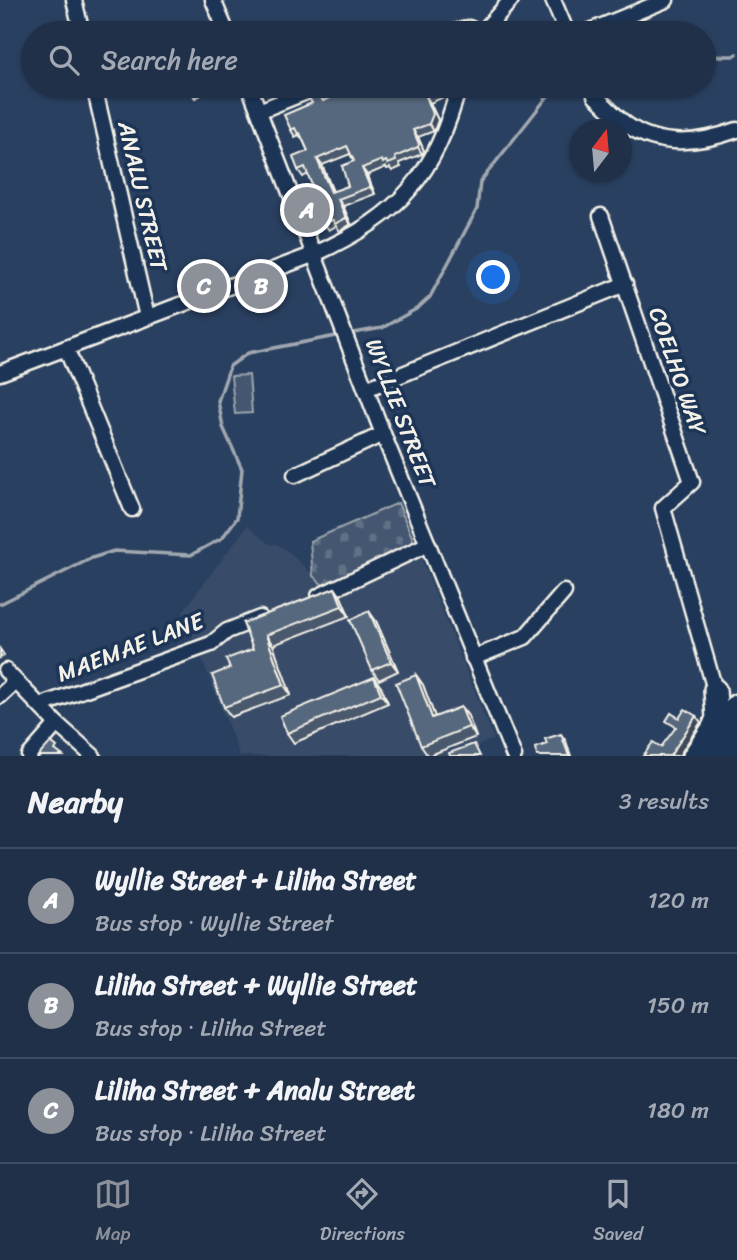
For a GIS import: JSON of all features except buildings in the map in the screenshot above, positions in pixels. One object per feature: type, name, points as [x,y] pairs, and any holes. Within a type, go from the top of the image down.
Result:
[{"type":"highway","points":[[715,690],[725,698],[737,699]]},
{"type":"highway","points":[[713,728],[717,718],[715,690]]},
{"type":"highway","points":[[694,756],[713,728],[737,705]]},
{"type":"highway","points":[[712,756],[737,721]]},
{"type":"highway","points":[[734,756],[737,749]]},
{"type":"street","points":[[75,0],[79,21]]},
{"type":"street","points":[[213,0],[222,21]]},
{"type":"street","points":[[493,21],[511,0]]},
{"type":"street","points":[[553,0],[562,21]]},
{"type":"street","points":[[614,21],[666,0]]},
{"type":"street","name":"ANALU STREET","points":[[97,98],[148,317]]},
{"type":"street","name":"WYLLIE STREET","points":[[254,98],[383,433],[514,756]]},
{"type":"street","points":[[259,111],[291,98]]},
{"type":"street","points":[[0,373],[315,254],[368,227],[411,188],[431,162],[457,98]]},
{"type":"street","points":[[597,98],[627,125],[647,135],[669,141],[681,143],[703,140],[737,130]]},
{"type":"street","name":"COELHO WAY","points":[[601,216],[692,482],[663,508],[715,690]]},
{"type":"street","points":[[366,389],[625,284]]},
{"type":"street","points":[[66,348],[132,509]]},
{"type":"street","points":[[295,475],[383,433]]},
{"type":"street","points":[[299,604],[358,579],[428,544]]},
{"type":"street","points":[[473,659],[525,637],[564,592]]},
{"type":"street","name":"MAEMAE LANE","points":[[42,708],[47,703],[211,644],[227,631],[275,613]]},
{"type":"street","points":[[0,696],[10,677],[93,756]]},
{"type":"street","points":[[29,756],[57,724]]},
{"type":"shaded area","points":[[247,526],[269,544],[277,544],[289,552],[324,586],[415,544],[494,739],[452,756],[240,756],[183,611]]},
{"type":"green space","points":[[249,375],[252,413],[235,414],[231,376]]},
{"type":"green space","points":[[398,503],[415,544],[324,586],[313,576],[310,541]]},
{"type":"waterway","points":[[716,56],[737,54]]},
{"type":"waterway","points":[[348,334],[382,328],[418,308],[430,297],[477,209],[480,182],[546,98]]},
{"type":"waterway","points":[[0,604],[92,558],[114,551],[191,555],[222,538],[237,518],[242,469],[223,427],[218,401],[230,366],[248,353],[341,335]]},
{"type":"place","name":"Wyllie Street + Liliha Street","points":[[307,210]]},
{"type":"place","name":"Liliha Street + Analu Street","points":[[204,286]]},
{"type":"place","name":"Liliha Street + Wyllie Street","points":[[261,286]]}]
